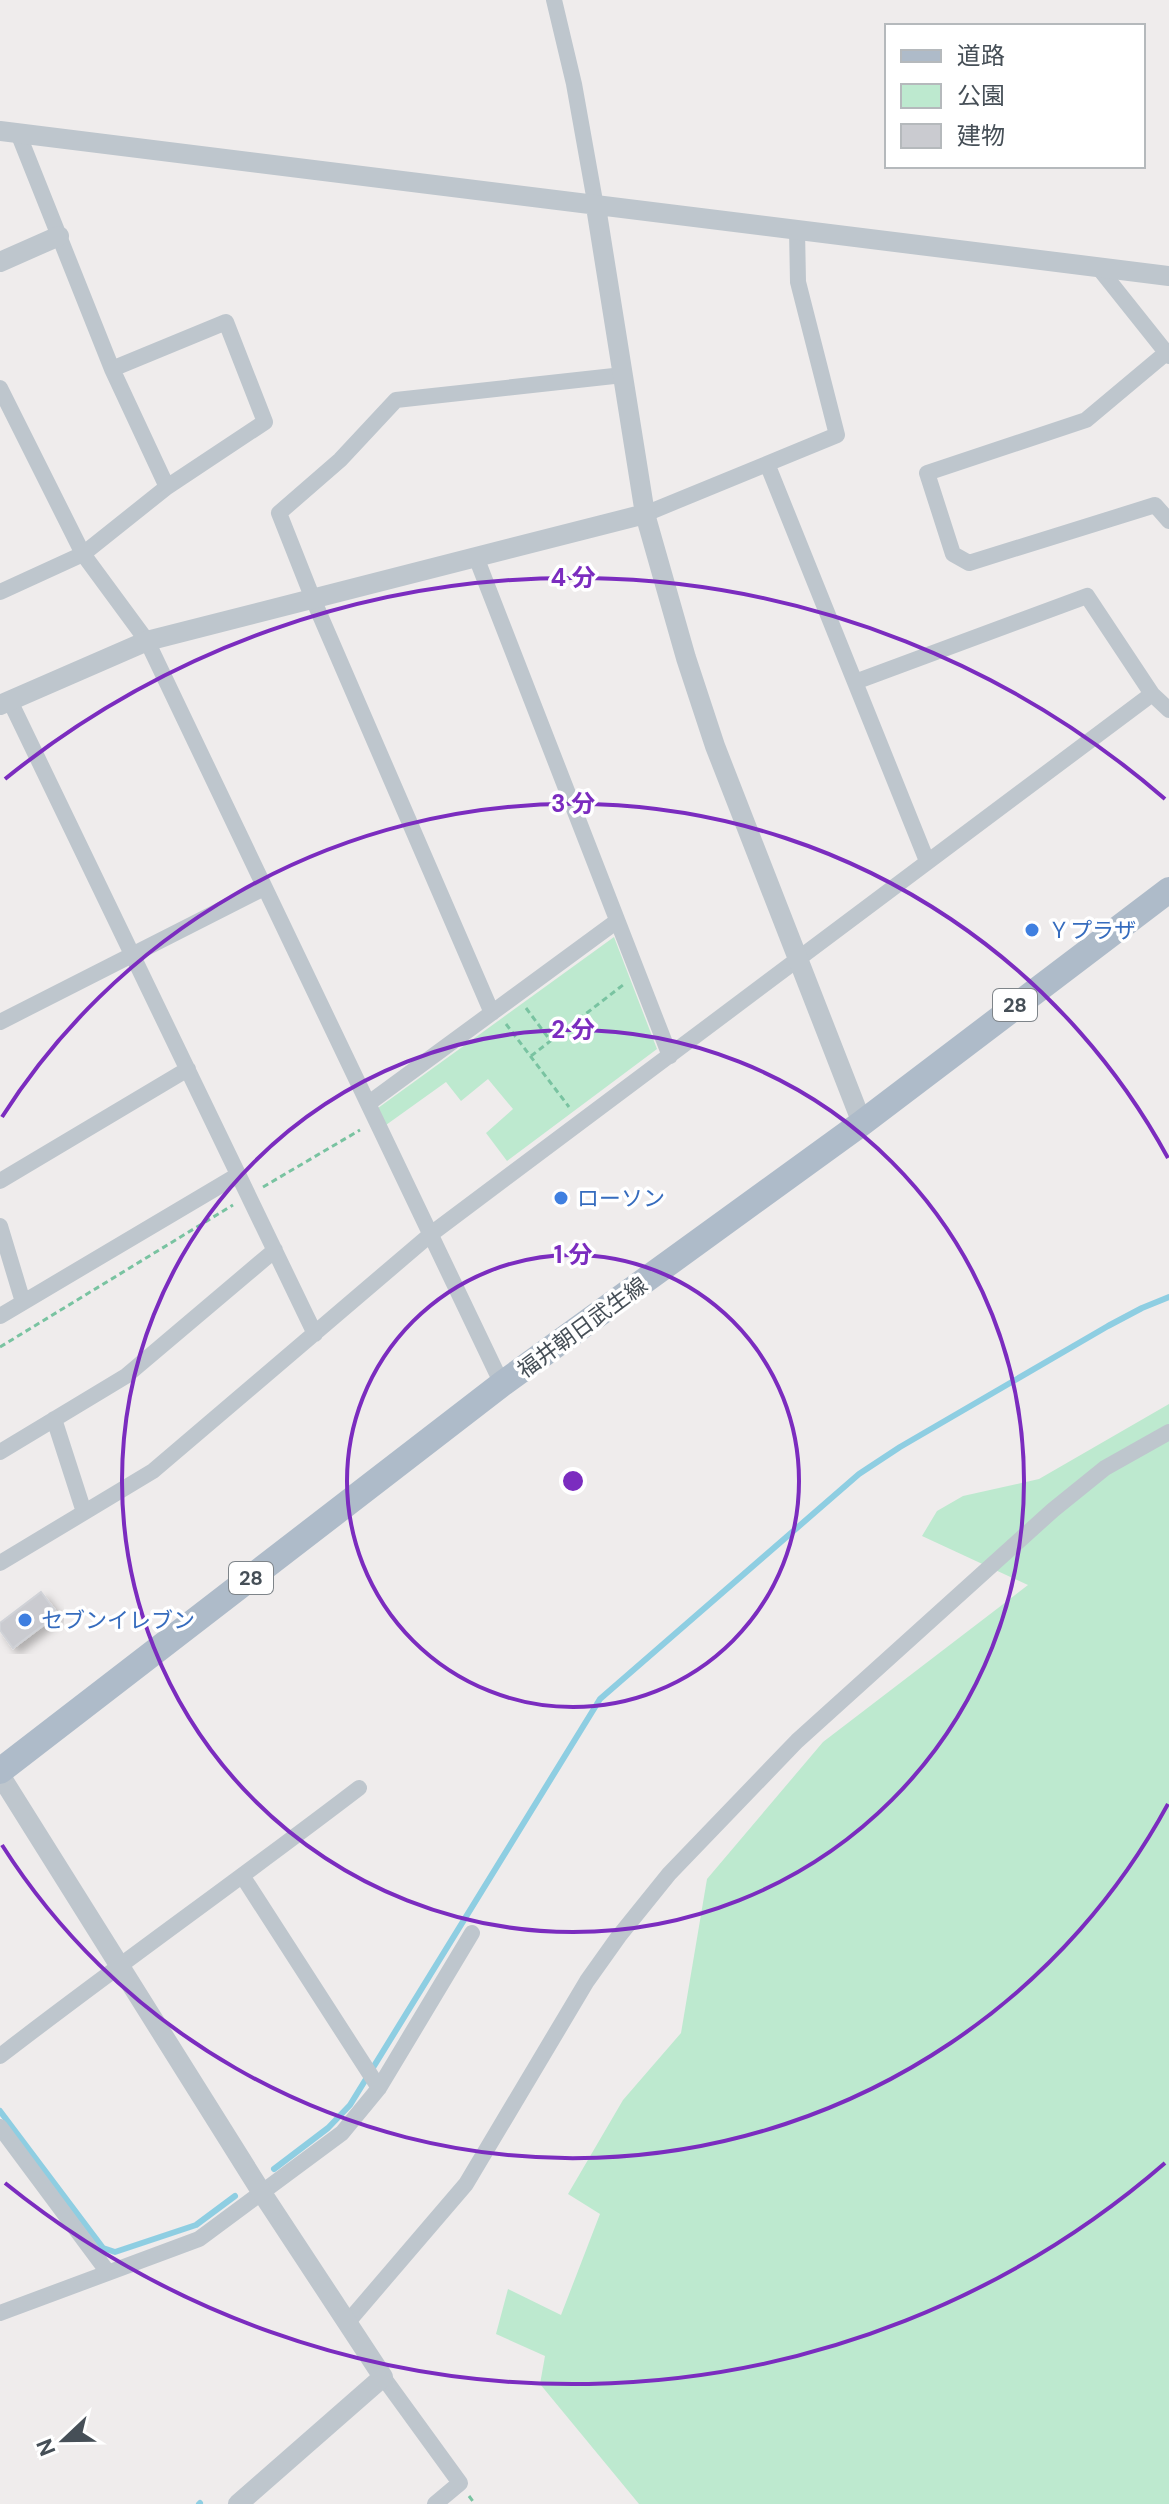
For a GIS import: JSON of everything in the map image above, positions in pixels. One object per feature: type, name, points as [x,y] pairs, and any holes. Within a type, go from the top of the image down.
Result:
[{"type":"main road","name":"福井朝日武生線","points":[[0,1773],[502,1384],[862,1123],[1169,890]]},
{"type":"street","points":[[554,0],[574,84],[596,207],[645,514],[700,702],[862,1123]]},
{"type":"street","points":[[9,132],[1169,276]]},
{"type":"street","points":[[9,132],[59,236],[112,369],[167,487]]},
{"type":"street","points":[[315,1334],[134,956],[5,703],[147,641],[645,514],[768,466],[837,435],[798,282],[797,230]]},
{"type":"street","points":[[0,262],[59,236]]},
{"type":"street","points":[[1098,267],[1168,355],[1086,420],[927,473],[953,554],[969,563],[1155,505],[1169,521]]},
{"type":"street","points":[[0,592],[83,554],[167,487],[265,422],[226,322],[112,369]]},
{"type":"street","points":[[492,1013],[313,599],[279,513],[340,460],[396,400],[623,375]]},
{"type":"street","points":[[0,388],[5,411],[83,554],[147,641],[502,1384]]},
{"type":"street","points":[[768,466],[927,861]]},
{"type":"street","points":[[476,557],[670,1056]]},
{"type":"street","points":[[855,682],[1087,596],[1152,694],[1169,710]]},
{"type":"street","points":[[0,1563],[153,1471],[431,1234],[1152,694]]},
{"type":"street","points":[[0,1022],[264,888]]},
{"type":"street","points":[[369,1103],[617,921]]},
{"type":"street","points":[[0,1181],[188,1069]]},
{"type":"street","points":[[0,1316],[238,1175]]},
{"type":"street","points":[[0,1226],[23,1302]]},
{"type":"street","points":[[0,1452],[126,1376],[275,1250]]},
{"type":"street","points":[[54,1419],[84,1512]]},
{"type":"street","points":[[347,2323],[466,2184],[587,1981],[669,1874],[797,1741],[1053,1510],[1105,1468],[1169,1432]]},
{"type":"street","points":[[0,1773],[262,2193],[383,2377],[460,2483],[435,2504]]},
{"type":"street","points":[[0,2056],[119,1964],[243,1877],[359,1788]]},
{"type":"street","points":[[243,1877],[379,2088]]},
{"type":"street","points":[[0,2313],[199,2239],[342,2133],[379,2088],[472,1933]]},
{"type":"street","points":[[0,2127],[107,2271]]},
{"type":"street","points":[[238,2504],[383,2377]]},
{"type":"path","points":[[531,1056],[638,974]]},
{"type":"path","points":[[516,996],[550,1041]]},
{"type":"path","points":[[506,1024],[581,1122]]},
{"type":"path","points":[[0,1347],[377,1120]]},
{"type":"green space","points":[[614,937],[657,1049],[507,1161],[486,1133],[513,1109],[488,1079],[461,1101],[446,1082],[386,1125],[378,1108]]},
{"type":"green space","points":[[1169,1404],[1169,2504],[639,2504],[540,2384],[545,2356],[496,2334],[508,2289],[561,2315],[600,2214],[568,2194],[623,2100],[681,2033],[707,1879],[823,1742],[1028,1585],[922,1536],[937,1511],[963,1496],[1039,1479]]},
{"type":"building","points":[[41,1592],[58,1614],[13,1648],[0,1630],[0,1623]]},
{"type":"waterway","points":[[274,2169],[328,2128],[350,2105],[600,1699],[859,1474],[1108,1326],[1169,1297]]},
{"type":"waterway","points":[[0,2111],[103,2248],[115,2252],[196,2225],[235,2196]]},
{"type":"place","name":"Ｙプラザ","points":[[1032,930]]},
{"type":"place","name":"ローソン","points":[[561,1198]]},
{"type":"place","name":"セブンイレブン","points":[[25,1620]]}]
